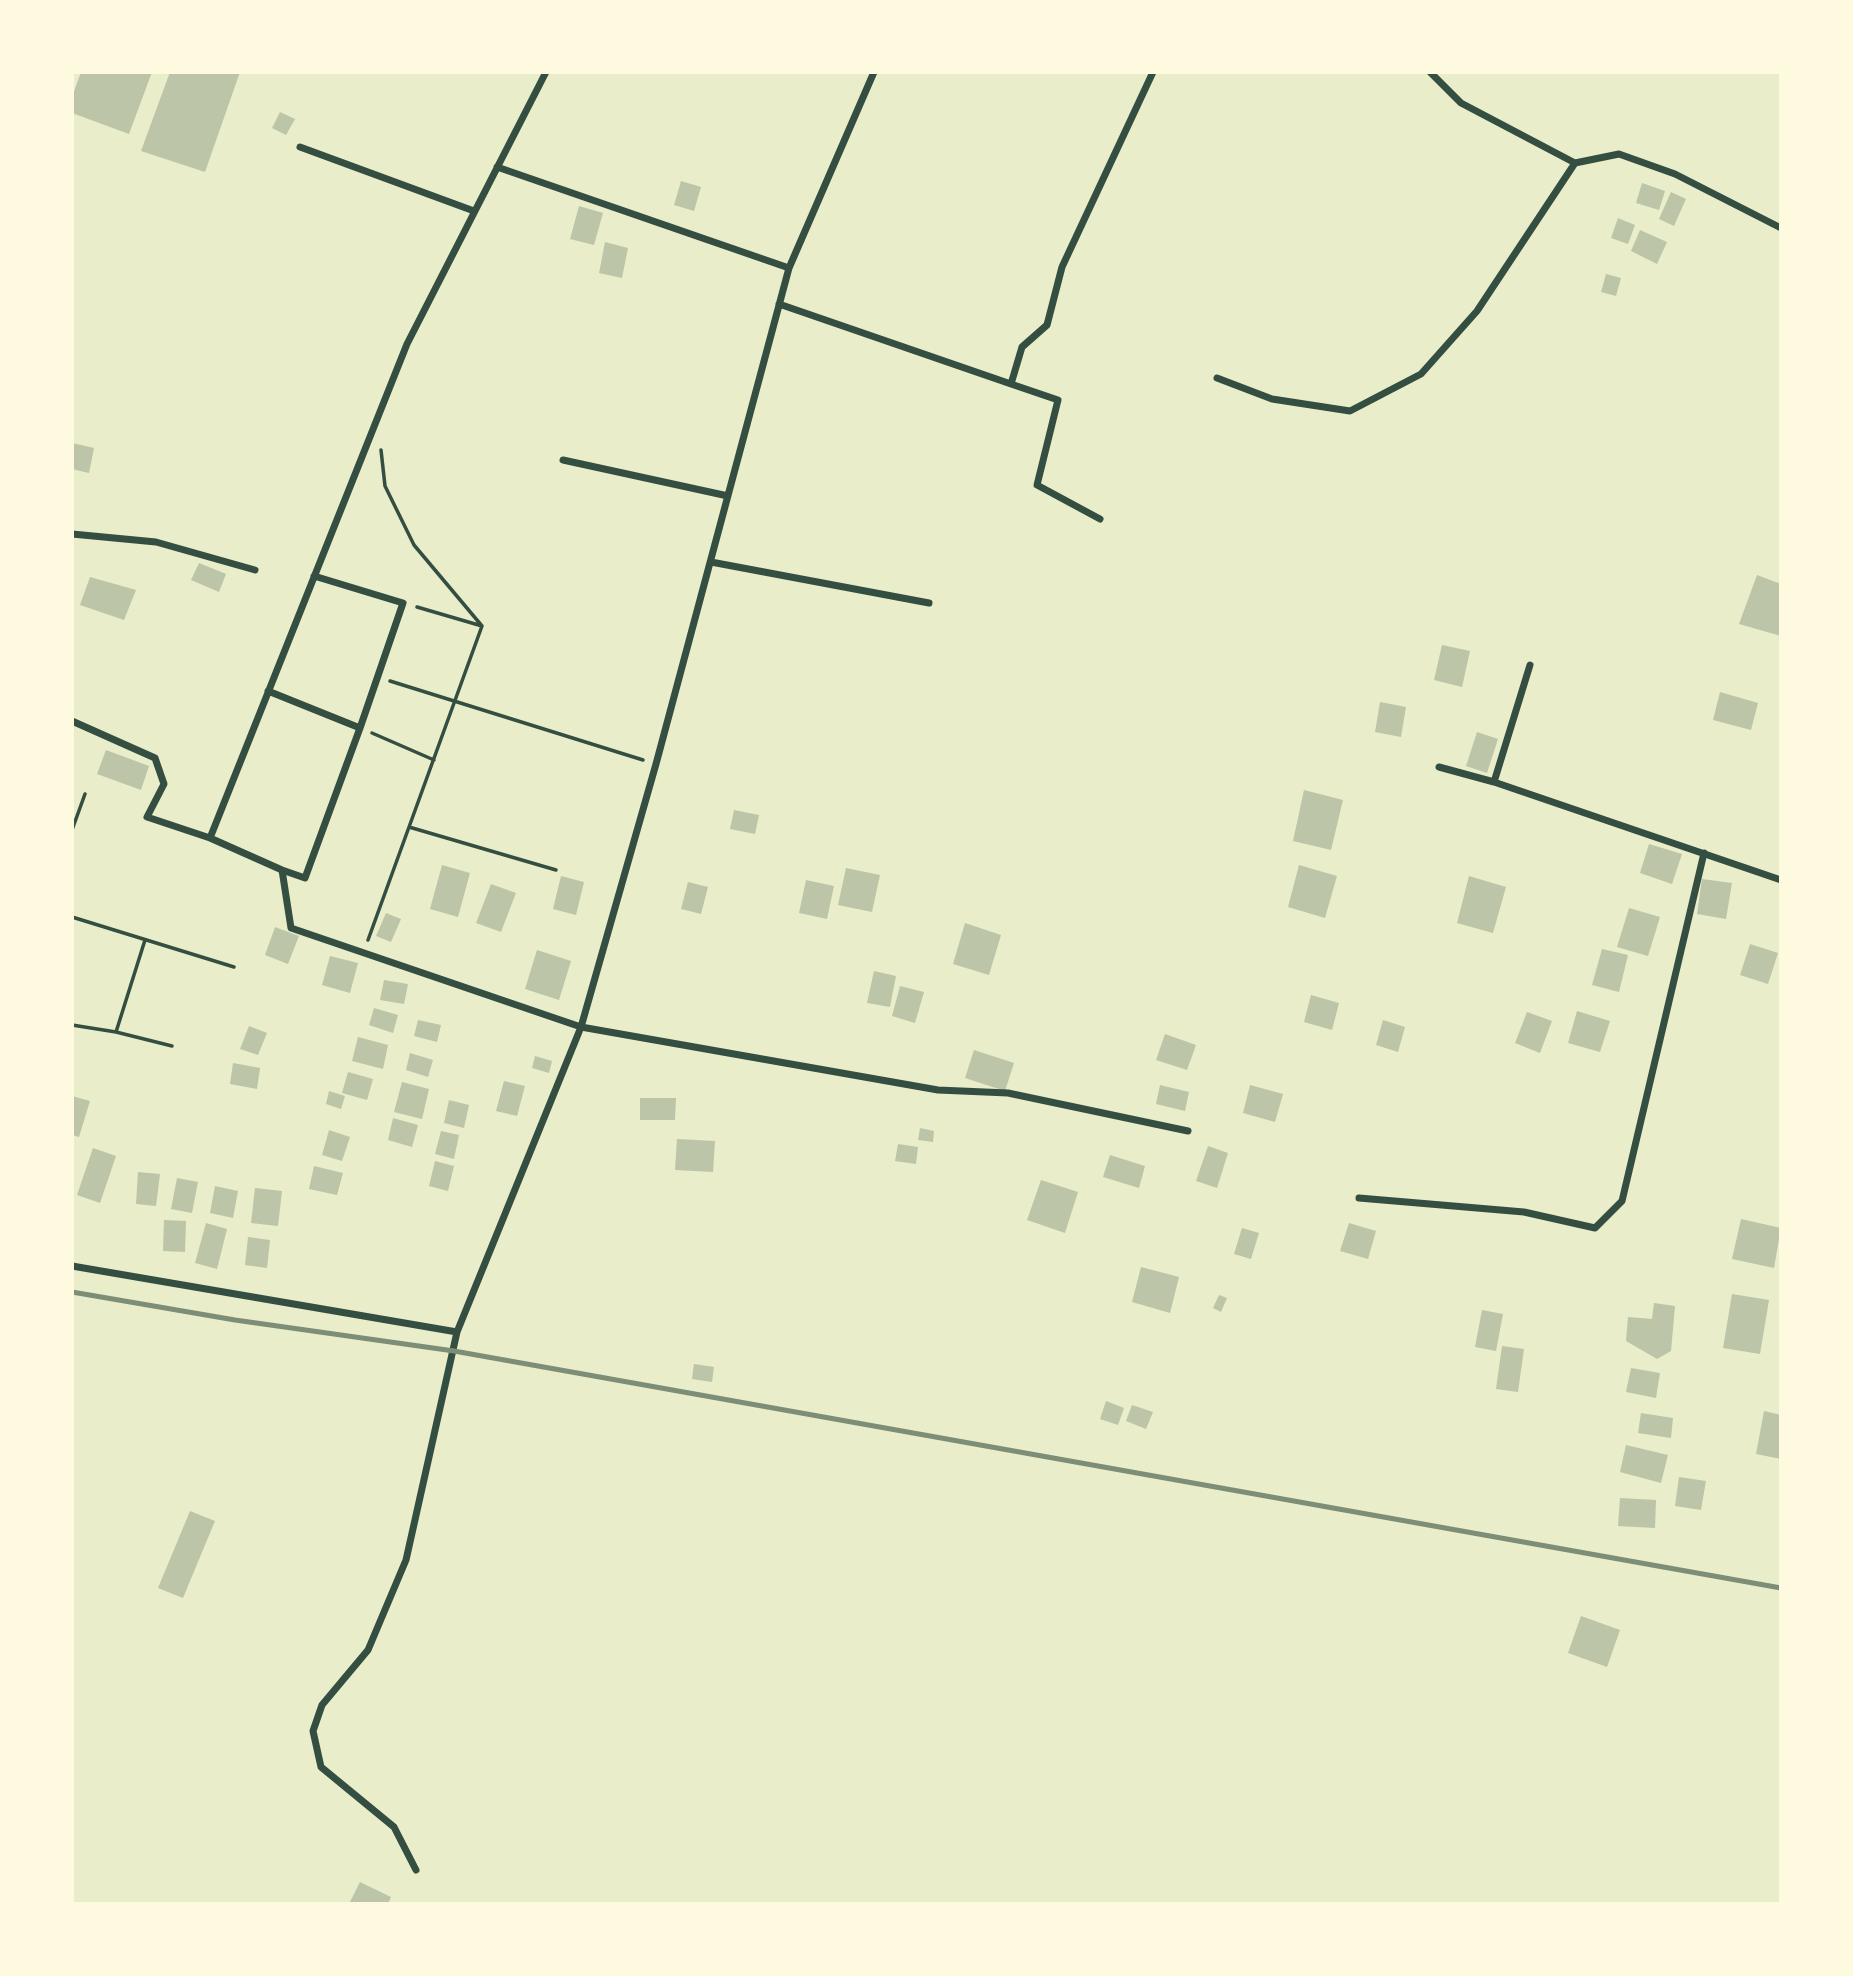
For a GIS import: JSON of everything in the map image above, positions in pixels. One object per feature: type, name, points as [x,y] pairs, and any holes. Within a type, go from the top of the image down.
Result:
[{"type":"street","points":[[210,838],[407,344],[546,72]]},
{"type":"street","points":[[416,1870],[394,1827],[321,1767],[313,1731],[322,1705],[368,1650],[407,1560],[457,1332],[581,1027],[656,764],[789,268],[874,72]]},
{"type":"street","points":[[1011,384],[1022,347],[1047,325],[1062,267],[1153,72]]},
{"type":"street","points":[[1430,72],[1461,103],[1575,163],[1619,154],[1675,174],[1781,228]]},
{"type":"street","points":[[299,147],[474,211]]},
{"type":"street","points":[[1217,379],[1272,400],[1350,411],[1421,374],[1477,311],[1575,163]]},
{"type":"street","points":[[496,167],[789,268]]},
{"type":"street","points":[[779,304],[1058,400],[1037,485],[1100,519]]},
{"type":"street","points":[[563,460],[728,496]]},
{"type":"street","points":[[72,544],[73,534],[156,542],[255,570]]},
{"type":"street","points":[[710,562],[929,603]]},
{"type":"street","points":[[72,721],[155,758],[164,783],[148,817],[210,838],[305,878],[403,603],[314,576]]},
{"type":"street","points":[[1494,782],[1530,665]]},
{"type":"street","points":[[268,691],[360,728]]},
{"type":"street","points":[[1439,767],[1494,782],[1781,880]]},
{"type":"street","points":[[1359,1198],[1524,1212],[1595,1228],[1622,1201],[1704,853]]},
{"type":"street","points":[[282,870],[291,928],[581,1027],[938,1090],[1008,1093],[1188,1131]]},
{"type":"street","points":[[72,1266],[457,1332]]},
{"type":"path","points":[[377,417],[386,486],[414,545],[482,626]]},
{"type":"path","points":[[403,603],[482,626]]},
{"type":"path","points":[[364,953],[482,626]]},
{"type":"path","points":[[378,677],[656,764]]},
{"type":"path","points":[[360,728],[434,760]]},
{"type":"path","points":[[72,830],[85,794]]},
{"type":"path","points":[[409,827],[556,870]]},
{"type":"path","points":[[72,917],[234,967]]},
{"type":"path","points":[[116,1032],[145,940]]},
{"type":"path","points":[[72,1025],[172,1045]]},
{"type":"building","points":[[81,72],[152,72],[129,134],[72,113],[72,97]]},
{"type":"building","points":[[170,72],[240,72],[205,172],[141,151]]},
{"type":"building","points":[[280,112],[295,119],[286,135],[272,128]]},
{"type":"building","points":[[681,181],[701,187],[694,211],[674,205]]},
{"type":"building","points":[[1642,183],[1665,191],[1659,210],[1636,203]]},
{"type":"building","points":[[1671,192],[1686,199],[1674,226],[1659,219]]},
{"type":"building","points":[[579,206],[603,213],[594,245],[570,239]]},
{"type":"building","points":[[1618,218],[1635,225],[1628,244],[1611,238]]},
{"type":"building","points":[[1640,230],[1667,242],[1657,264],[1631,251]]},
{"type":"building","points":[[605,242],[628,248],[622,278],[599,273]]},
{"type":"building","points":[[1606,274],[1621,278],[1616,296],[1601,292]]},
{"type":"building","points":[[72,443],[94,448],[89,473],[72,469]]},
{"type":"building","points":[[199,563],[226,574],[219,592],[191,580]]},
{"type":"building","points":[[1757,575],[1781,584],[1781,636],[1739,624]]},
{"type":"building","points":[[90,577],[136,590],[124,620],[80,605]]},
{"type":"building","points":[[1442,645],[1470,651],[1462,687],[1434,680]]},
{"type":"building","points":[[1720,692],[1758,703],[1751,730],[1713,720]]},
{"type":"building","points":[[1380,702],[1406,707],[1401,737],[1375,732]]},
{"type":"building","points":[[1477,732],[1498,739],[1487,773],[1466,766]]},
{"type":"building","points":[[106,750],[149,766],[141,790],[97,774]]},
{"type":"building","points":[[1304,790],[1343,800],[1331,850],[1293,841]]},
{"type":"building","points":[[734,810],[759,815],[755,834],[730,829]]},
{"type":"building","points":[[1649,844],[1682,854],[1672,884],[1640,873]]},
{"type":"building","points":[[442,865],[470,873],[458,917],[430,909]]},
{"type":"building","points":[[1299,865],[1337,876],[1325,918],[1288,907]]},
{"type":"building","points":[[846,868],[880,875],[872,912],[838,905]]},
{"type":"building","points":[[561,876],[584,882],[576,915],[553,909]]},
{"type":"building","points":[[1469,876],[1506,887],[1493,933],[1457,923]]},
{"type":"building","points":[[1702,879],[1732,883],[1726,919],[1697,914]]},
{"type":"building","points":[[806,880],[834,886],[827,919],[799,913]]},
{"type":"building","points":[[688,882],[708,887],[701,914],[681,909]]},
{"type":"building","points":[[491,884],[516,893],[501,932],[476,923]]},
{"type":"building","points":[[1629,908],[1660,917],[1648,956],[1617,947]]},
{"type":"building","points":[[386,913],[401,919],[391,942],[376,936]]},
{"type":"building","points":[[965,923],[1001,935],[989,975],[953,964]]},
{"type":"building","points":[[275,927],[299,936],[288,964],[265,955]]},
{"type":"building","points":[[1750,944],[1778,953],[1768,984],[1740,975]]},
{"type":"building","points":[[1602,949],[1628,955],[1619,992],[1592,985]]},
{"type":"building","points":[[537,950],[571,961],[559,1000],[525,989]]},
{"type":"building","points":[[330,956],[358,963],[350,993],[322,985]]},
{"type":"building","points":[[874,971],[896,976],[890,1007],[867,1003]]},
{"type":"building","points":[[384,980],[408,984],[404,1004],[380,1000]]},
{"type":"building","points":[[900,986],[924,992],[915,1023],[892,1016]]},
{"type":"building","points":[[1311,995],[1339,1003],[1332,1030],[1304,1022]]},
{"type":"building","points":[[374,1008],[398,1015],[393,1033],[369,1025]]},
{"type":"building","points":[[1577,1011],[1610,1021],[1600,1052],[1568,1043]]},
{"type":"building","points":[[1527,1012],[1552,1021],[1540,1053],[1515,1043]]},
{"type":"building","points":[[418,1020],[441,1025],[437,1042],[414,1036]]},
{"type":"building","points":[[1383,1020],[1405,1027],[1398,1052],[1376,1045]]},
{"type":"building","points":[[249,1026],[267,1033],[258,1055],[240,1049]]},
{"type":"building","points":[[1165,1034],[1196,1045],[1187,1070],[1156,1060]]},
{"type":"building","points":[[358,1037],[388,1045],[383,1069],[352,1061]]},
{"type":"building","points":[[974,1050],[1014,1063],[1005,1091],[965,1078]]},
{"type":"building","points":[[410,1053],[433,1060],[428,1077],[406,1070]]},
{"type":"building","points":[[535,1056],[552,1061],[549,1073],[532,1068]]},
{"type":"building","points":[[233,1063],[260,1068],[257,1089],[230,1084]]},
{"type":"building","points":[[348,1072],[373,1079],[367,1100],[342,1093]]},
{"type":"building","points":[[504,1081],[525,1086],[517,1116],[496,1111]]},
{"type":"building","points":[[402,1082],[429,1089],[422,1119],[394,1112]]},
{"type":"building","points":[[1160,1085],[1189,1092],[1185,1111],[1156,1104]]},
{"type":"building","points":[[1250,1085],[1283,1094],[1275,1122],[1243,1113]]},
{"type":"building","points":[[329,1091],[345,1096],[341,1109],[326,1104]]},
{"type":"building","points":[[72,1096],[90,1101],[79,1137],[72,1135]]},
{"type":"building","points":[[640,1098],[676,1098],[675,1120],[640,1120]]},
{"type":"building","points":[[449,1100],[469,1105],[464,1128],[444,1123]]},
{"type":"building","points":[[393,1118],[418,1125],[412,1147],[388,1140]]},
{"type":"building","points":[[920,1128],[934,1131],[933,1142],[918,1140]]},
{"type":"building","points":[[329,1130],[350,1137],[342,1161],[322,1155]]},
{"type":"building","points":[[441,1131],[459,1135],[454,1159],[435,1154]]},
{"type":"building","points":[[677,1139],[715,1141],[713,1172],[675,1170]]},
{"type":"building","points":[[898,1144],[918,1147],[916,1164],[895,1161]]},
{"type":"building","points":[[1208,1146],[1228,1153],[1217,1188],[1196,1181]]},
{"type":"building","points":[[93,1148],[116,1156],[100,1203],[77,1195]]},
{"type":"building","points":[[1110,1155],[1145,1166],[1139,1188],[1103,1177]]},
{"type":"building","points":[[435,1161],[454,1166],[448,1191],[429,1186]]},
{"type":"building","points":[[314,1166],[343,1173],[337,1195],[309,1189]]},
{"type":"building","points":[[138,1172],[160,1174],[156,1206],[136,1204]]},
{"type":"building","points":[[177,1178],[198,1182],[192,1213],[171,1209]]},
{"type":"building","points":[[1041,1180],[1078,1192],[1065,1233],[1027,1220]]},
{"type":"building","points":[[215,1186],[238,1191],[233,1218],[210,1213]]},
{"type":"building","points":[[255,1188],[282,1191],[278,1226],[251,1223]]},
{"type":"building","points":[[1741,1219],[1781,1228],[1774,1268],[1732,1259]]},
{"type":"building","points":[[164,1220],[186,1221],[185,1252],[163,1251]]},
{"type":"building","points":[[206,1223],[227,1229],[217,1269],[195,1263]]},
{"type":"building","points":[[1349,1223],[1376,1231],[1368,1259],[1340,1251]]},
{"type":"building","points":[[1242,1228],[1259,1233],[1251,1259],[1234,1254]]},
{"type":"building","points":[[248,1237],[270,1240],[267,1268],[245,1265]]},
{"type":"building","points":[[1141,1267],[1179,1277],[1170,1313],[1132,1302]]},
{"type":"building","points":[[1732,1294],[1769,1300],[1760,1354],[1723,1348]]},
{"type":"building","points":[[1219,1295],[1227,1298],[1221,1312],[1213,1308]]},
{"type":"building","points":[[1654,1303],[1675,1306],[1671,1351],[1657,1359],[1626,1341],[1628,1317],[1652,1319]]},
{"type":"building","points":[[1482,1310],[1503,1314],[1496,1351],[1475,1347]]},
{"type":"building","points":[[1502,1346],[1524,1349],[1518,1392],[1496,1389]]},
{"type":"building","points":[[694,1364],[714,1367],[712,1382],[692,1379]]},
{"type":"building","points":[[1631,1368],[1660,1373],[1656,1398],[1626,1392]]},
{"type":"building","points":[[1106,1401],[1124,1408],[1118,1425],[1100,1419]]},
{"type":"building","points":[[1132,1405],[1153,1412],[1146,1429],[1126,1421]]},
{"type":"building","points":[[1764,1411],[1781,1415],[1781,1459],[1756,1454]]},
{"type":"building","points":[[1641,1413],[1673,1418],[1671,1438],[1638,1433]]},
{"type":"building","points":[[1626,1445],[1668,1455],[1661,1483],[1620,1472]]},
{"type":"building","points":[[1679,1477],[1706,1481],[1701,1510],[1675,1506]]},
{"type":"building","points":[[1620,1498],[1656,1500],[1655,1528],[1618,1526]]},
{"type":"building","points":[[190,1511],[215,1521],[183,1598],[158,1588]]},
{"type":"building","points":[[1581,1616],[1620,1630],[1607,1667],[1568,1653]]},
{"type":"building","points":[[360,1882],[391,1897],[388,1904],[349,1904]]},
{"type":"railway","points":[[72,1292],[235,1320],[454,1351],[1781,1588]]}]
